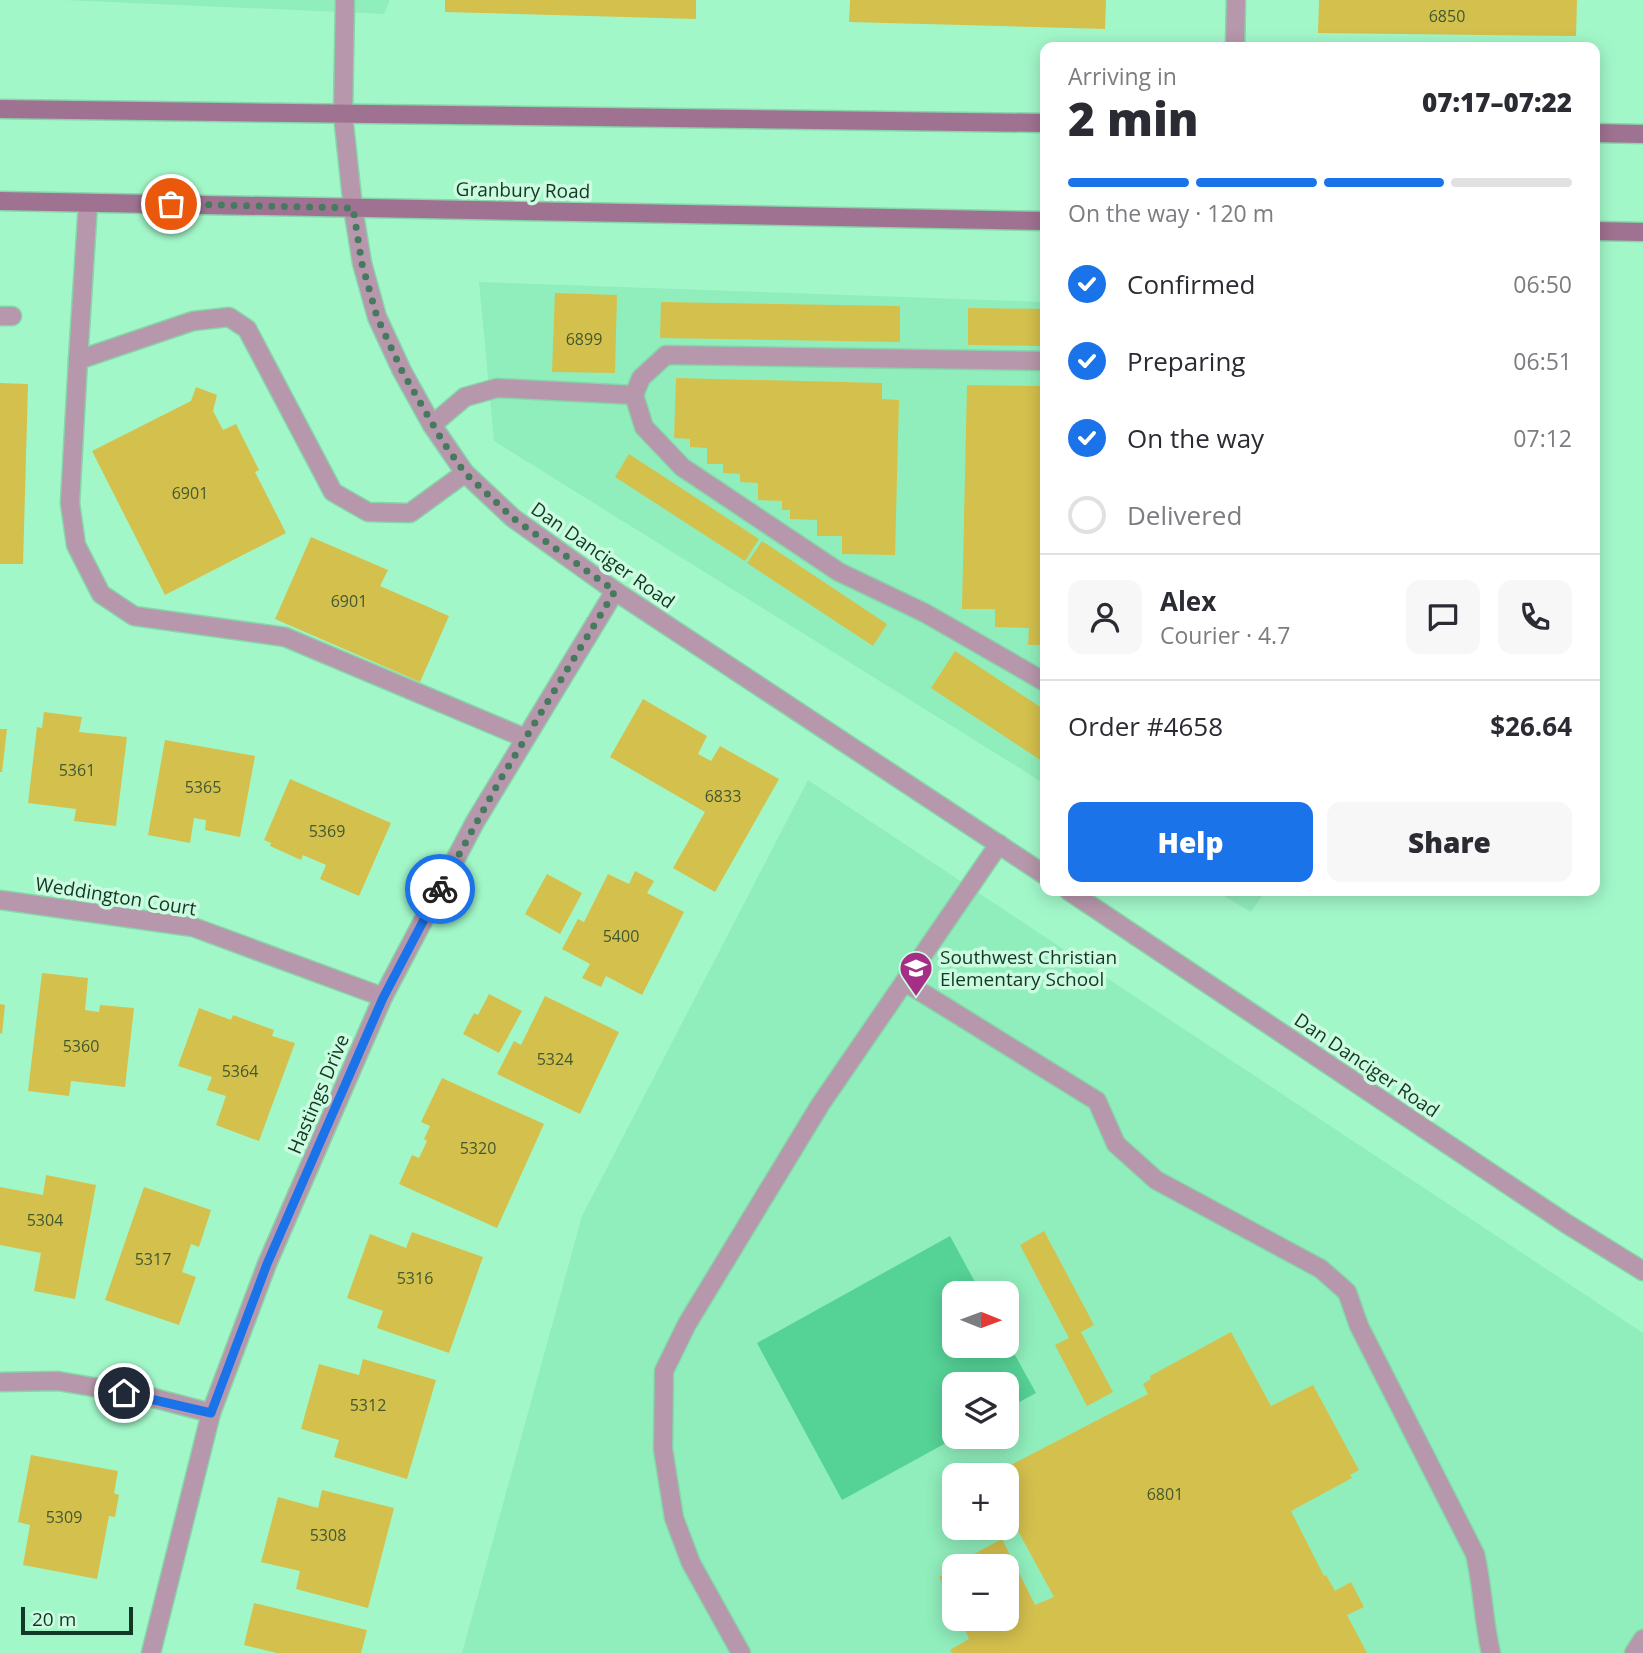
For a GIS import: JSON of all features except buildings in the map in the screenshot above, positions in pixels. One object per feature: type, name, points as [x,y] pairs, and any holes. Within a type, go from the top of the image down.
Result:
[{"type":"main road","points":[[0,108],[1040,123]]},
{"type":"main road","points":[[1600,133],[1643,134]]},
{"type":"main road","name":"Granbury Road","points":[[0,201],[1040,221]]},
{"type":"main road","points":[[1600,231],[1643,232]]},
{"type":"street","name":"Dan Danciger Road","points":[[345,0],[343,114],[362,264],[377,317],[402,371],[432,425],[465,473],[513,518],[615,591],[1040,872]]},
{"type":"street","points":[[1236,0],[1236,42]]},
{"type":"street","points":[[88,203],[70,503],[76,545],[101,594],[134,616],[285,637],[525,738]]},
{"type":"street","points":[[78,360],[192,321],[229,317],[247,330],[333,492],[368,512],[410,513],[465,473]]},
{"type":"street","points":[[1040,361],[666,355],[641,378],[634,395],[644,427],[682,467],[839,572],[925,613],[1040,679]]},
{"type":"street","points":[[432,425],[465,397],[497,388],[634,395]]},
{"type":"street","name":"Hastings Drive","points":[[151,1653],[211,1413],[267,1264],[383,998],[475,822],[615,591]]},
{"type":"street","points":[[741,1653],[691,1563],[674,1518],[663,1449],[664,1371],[687,1324],[820,1105],[999,844]]},
{"type":"street","name":"Dan Danciger Road","points":[[1076,896],[1567,1224],[1643,1271]]},
{"type":"street","name":"Weddington Court","points":[[0,900],[193,927],[383,998]]},
{"type":"street","points":[[905,982],[1097,1101],[1116,1144],[1156,1180],[1321,1269],[1347,1292],[1359,1326],[1475,1553],[1483,1588],[1483,1624],[1491,1653]]},
{"type":"street","points":[[0,1382],[58,1381],[146,1396],[211,1413]]},
{"type":"street","points":[[1634,1653],[1643,1639]]},
{"type":"shaded area","points":[[63,0],[390,0],[384,14]]},
{"type":"shaded area","points":[[479,282],[1040,302],[1040,781],[494,441]]},
{"type":"shaded area","name":"Southwest Christian Elementary School","points":[[808,780],[1643,1333],[1643,1653],[462,1653],[582,1216]]},
{"type":"shaded area","points":[[1224,896],[1262,896],[1251,912]]},
{"type":"shaded area","points":[[950,1236],[974,1281],[942,1281],[942,1358],[1017,1358],[1036,1393],[1019,1402],[1019,1372],[942,1372],[942,1445],[842,1500],[757,1343]]},
{"type":"way so far","points":[[171,204],[353,208],[362,264],[377,317],[402,371],[443,442],[465,473],[513,518],[615,591],[475,822],[440,889]]},
{"type":"place","name":"Southwest Christian Elementary School","points":[[916,998]]},
{"type":"route","points":[[124,1393],[211,1413],[267,1264],[383,998],[440,889]]}]
